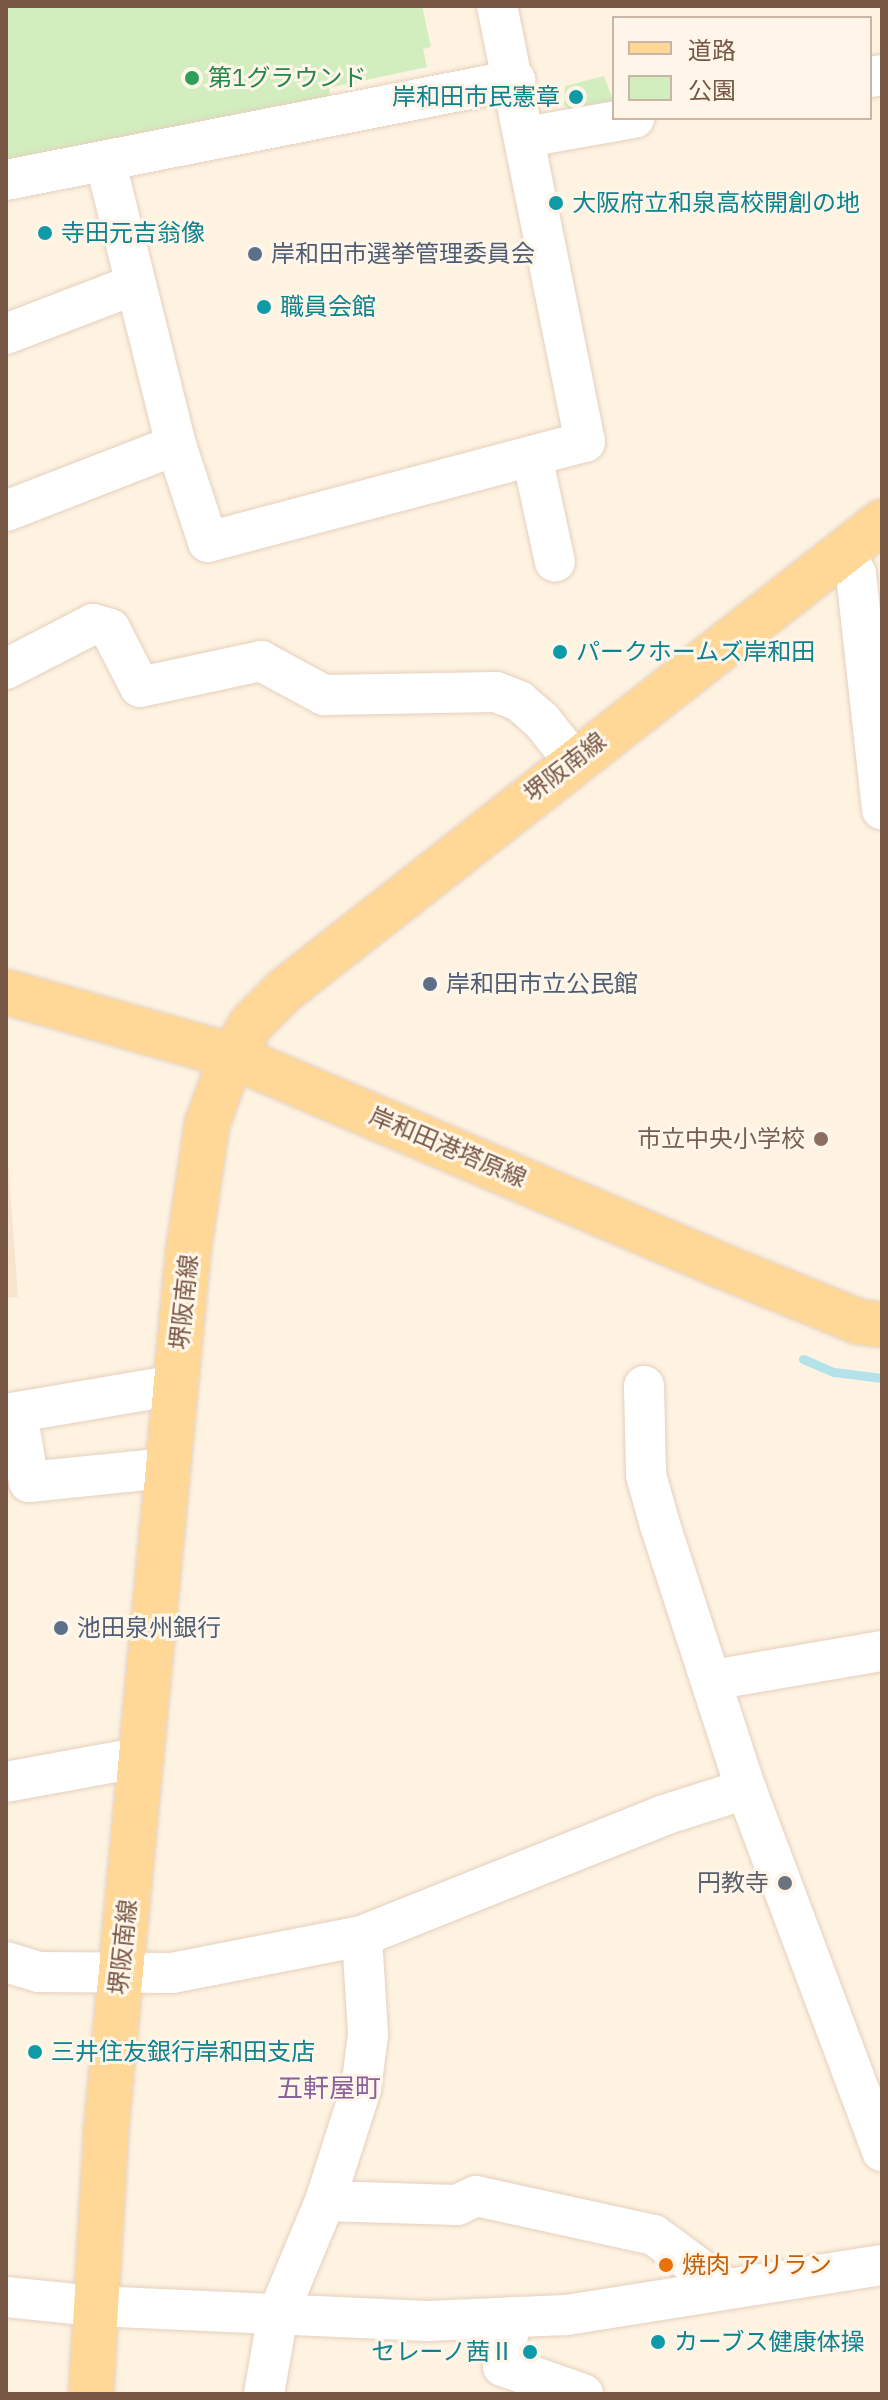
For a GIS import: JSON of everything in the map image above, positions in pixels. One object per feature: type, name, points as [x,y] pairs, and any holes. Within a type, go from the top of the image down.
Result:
[{"type":"main road","name":"堺阪南線","points":[[91,2394],[121,1976],[175,1385],[207,1124],[232,1056],[252,1023],[285,990],[573,760],[882,522]]},
{"type":"main road","name":"岸和田港塔原線","points":[[6,992],[232,1056],[722,1266],[859,1322],[882,1325]]},
{"type":"street","points":[[106,164],[176,445],[208,542],[585,442],[515,80],[497,6]]},
{"type":"street","points":[[6,180],[106,164],[515,80]]},
{"type":"street","points":[[526,137],[623,120]]},
{"type":"street","points":[[6,334],[136,284]]},
{"type":"street","points":[[6,511],[176,445]]},
{"type":"street","points":[[532,456],[555,562]]},
{"type":"street","points":[[844,552],[856,574],[882,810]]},
{"type":"street","points":[[6,669],[93,624],[110,629],[140,687],[261,661],[324,695],[496,692],[519,701],[542,721],[573,760]]},
{"type":"street","points":[[167,1468],[29,1482],[12,1414],[175,1385]]},
{"type":"street","points":[[644,1386],[646,1475],[746,1789],[882,2151]]},
{"type":"street","points":[[712,1680],[882,1651]]},
{"type":"street","points":[[6,1782],[142,1757]]},
{"type":"street","points":[[6,1962],[39,1972],[121,1976],[172,1973],[362,1936],[664,1815],[746,1789]]},
{"type":"street","points":[[264,2394],[278,2314],[325,2201],[361,2089],[368,2034],[362,1936]]},
{"type":"street","points":[[325,2201],[457,2205],[476,2196],[654,2235],[725,2288]]},
{"type":"street","points":[[6,2297],[95,2306],[427,2321],[566,2315],[882,2265]]},
{"type":"street","points":[[511,2317],[503,2366],[583,2394]]},
{"type":"shaded area","points":[[6,1134],[18,1297],[6,1298]]},
{"type":"green space","name":"第1グラウンド","points":[[6,6],[422,6],[431,47],[423,49],[427,67],[329,88],[331,101],[6,161]]},
{"type":"green space","points":[[604,76],[612,104],[574,113],[564,105],[565,86]]},
{"type":"waterway","points":[[803,1359],[834,1372],[882,1378]]},
{"type":"place","name":"第1グラウンド","points":[[192,78]]},
{"type":"place","name":"岸和田市民憲章","points":[[576,97]]},
{"type":"place","name":"大阪府立和泉高校開創の地","points":[[556,203]]},
{"type":"place","name":"寺田元吉翁像","points":[[45,233]]},
{"type":"place","name":"岸和田市選挙管理委員会","points":[[255,254]]},
{"type":"place","name":"職員会館","points":[[264,307]]},
{"type":"place","name":"パークホームズ岸和田","points":[[560,652]]},
{"type":"place","name":"岸和田市立公民館","points":[[430,984]]},
{"type":"place","name":"市立中央小学校","points":[[821,1139]]},
{"type":"place","name":"池田泉州銀行","points":[[61,1628]]},
{"type":"place","name":"円教寺","points":[[785,1883]]},
{"type":"place","name":"三井住友銀行岸和田支店","points":[[35,2052]]},
{"type":"place","name":"焼肉 アリラン","points":[[666,2265]]},
{"type":"place","name":"カーブス健康体操","points":[[658,2342]]},
{"type":"place","name":"セレーノ茜Ⅱ","points":[[530,2352]]},
{"type":"district","name":"五軒屋町","points":[[329,2088]]}]
